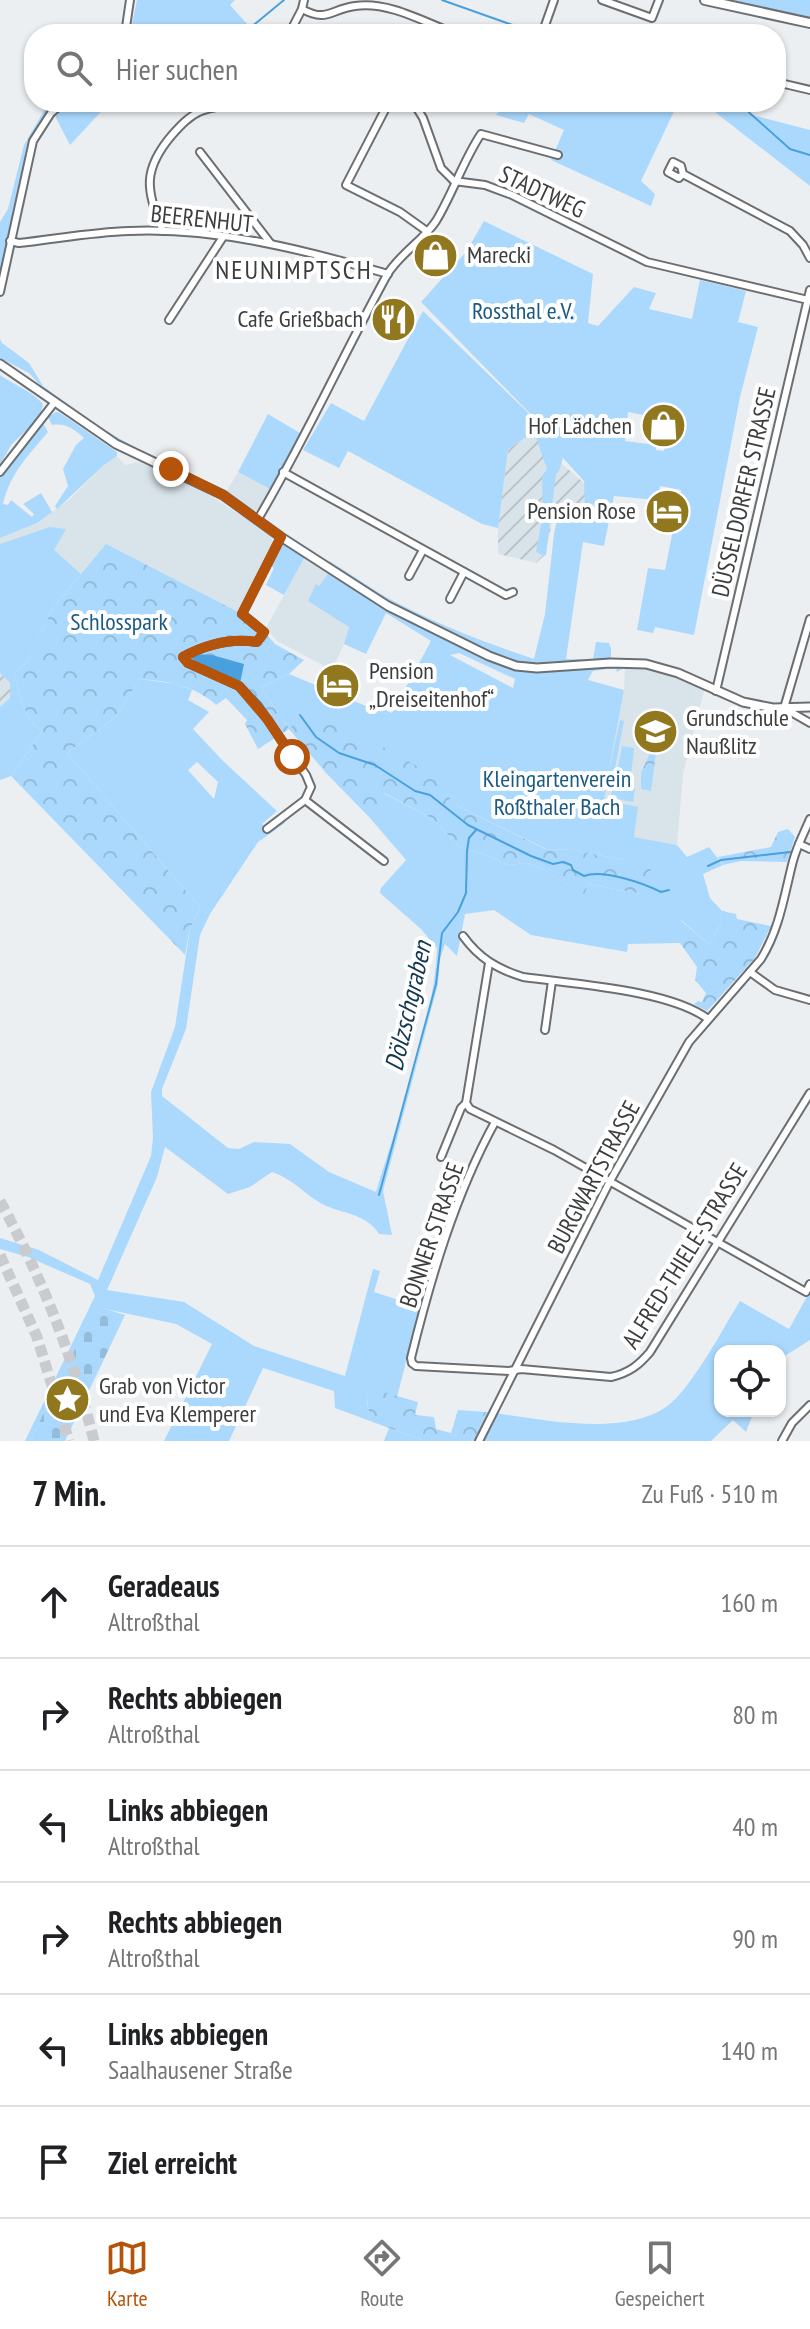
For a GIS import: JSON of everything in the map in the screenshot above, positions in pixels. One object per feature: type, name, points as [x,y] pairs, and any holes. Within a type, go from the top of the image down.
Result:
[{"type":"main road","points":[[705,0],[810,23]]},
{"type":"street","points":[[126,24],[130,0]]},
{"type":"street","points":[[294,24],[304,0]]},
{"type":"street","points":[[546,24],[554,0]]},
{"type":"street","points":[[602,0],[652,18],[659,0]]},
{"type":"street","points":[[302,9],[315,17],[323,17],[352,6],[383,3],[432,24]]},
{"type":"street","points":[[786,84],[810,90]]},
{"type":"street","points":[[0,292],[33,141],[52,112]]},
{"type":"street","points":[[163,231],[148,180],[157,153],[182,123],[199,112]]},
{"type":"street","points":[[384,112],[346,185],[400,212],[428,232]]},
{"type":"street","points":[[419,112],[441,168],[454,181]]},
{"type":"street","points":[[258,519],[388,274],[428,232],[481,134],[558,155]]},
{"type":"street","points":[[200,152],[271,245]]},
{"type":"street","points":[[683,174],[790,231],[810,258]]},
{"type":"street","name":"STADTWEG","points":[[454,181],[485,185],[512,195],[659,265],[809,300]]},
{"type":"street","name":"BEERENHUT","points":[[10,241],[19,243],[127,231],[163,231],[271,245],[388,274]]},
{"type":"street","points":[[169,320],[223,237]]},
{"type":"street","name":"DÜSSELDORFER STRASSE","points":[[716,692],[810,290]]},
{"type":"street","points":[[0,364],[128,452],[199,482],[408,618],[516,666],[646,664],[678,673],[743,702],[784,708],[810,707]]},
{"type":"street","points":[[0,472],[54,403]]},
{"type":"street","points":[[283,472],[506,595],[513,592]]},
{"type":"street","points":[[267,829],[305,800],[311,787],[306,775],[258,706],[239,686],[188,663],[183,657],[211,645],[240,640],[257,642],[264,632],[242,614],[281,537]]},
{"type":"street","points":[[409,576],[423,550]]},
{"type":"street","points":[[450,599],[464,572]]},
{"type":"street","points":[[784,708],[810,619]]},
{"type":"street","points":[[784,708],[810,723]]},
{"type":"street","points":[[305,800],[384,861]]},
{"type":"street","name":"BURGWARTSTRASSE","points":[[479,1441],[610,1181],[689,1042],[750,972],[769,945],[779,922],[799,844],[810,819]]},
{"type":"street","points":[[799,844],[810,849]]},
{"type":"street","points":[[463,936],[472,949],[489,963],[523,977],[672,1000],[708,1019]]},
{"type":"street","points":[[441,1157],[461,1108],[466,1103],[489,963]]},
{"type":"street","points":[[750,972],[775,990],[810,1000]]},
{"type":"street","points":[[545,1030],[552,981]]},
{"type":"street","name":"ALFRED-THIELE-STRASSE","points":[[412,1363],[416,1366],[611,1377],[625,1374],[650,1352],[810,1093]]},
{"type":"street","points":[[466,1103],[470,1109],[554,1150],[806,1292],[810,1284]]},
{"type":"street","name":"BONNER STRASSE","points":[[412,1363],[424,1304],[444,1242],[495,1122]]},
{"type":"street","points":[[782,1441],[792,1423],[810,1405]]},
{"type":"shaded area","points":[[541,428],[561,463],[584,483],[586,500],[585,514],[553,515],[546,554],[536,563],[498,554],[498,528],[508,449]]},
{"type":"shaded area","points":[[117,456],[125,465],[138,462],[159,468],[201,490],[269,533],[273,542],[237,620],[81,574],[53,550],[0,571],[0,538],[37,523],[70,499]]},
{"type":"shaded area","points":[[238,472],[270,489],[260,510],[252,510],[226,492]]},
{"type":"shaded area","points":[[304,559],[328,573],[308,601],[349,627],[332,670],[277,641],[266,628]]},
{"type":"shaded area","points":[[195,654],[212,655],[244,664],[240,683],[212,672],[191,658]]},
{"type":"shaded area","name":"Grundschule Naußlitz","points":[[631,663],[646,664],[705,687],[683,774],[677,845],[634,837],[603,800],[624,690],[625,668]]},
{"type":"shaded area","points":[[0,673],[10,683],[10,698],[0,707]]},
{"type":"green space","points":[[137,0],[235,0],[230,5],[247,24],[132,24]]},
{"type":"green space","points":[[730,0],[810,0],[810,20],[742,5]]},
{"type":"green space","points":[[43,112],[47,112],[30,143],[0,275],[0,222],[8,209],[24,145]]},
{"type":"green space","points":[[56,112],[101,112],[70,145],[54,114]]},
{"type":"green space","points":[[498,112],[674,112],[641,181],[655,194],[651,206],[551,160],[564,130],[529,114],[524,123],[496,115]]},
{"type":"green space","points":[[715,112],[746,112],[810,130],[810,186]]},
{"type":"green space","points":[[484,221],[593,274],[588,323],[598,326],[634,287],[656,293],[649,309],[692,319],[700,280],[746,291],[738,322],[758,327],[740,397],[694,635],[655,627],[653,633],[637,630],[648,568],[665,570],[681,490],[660,486],[657,500],[614,496],[604,546],[583,542],[566,659],[593,659],[596,642],[609,643],[611,663],[631,663],[617,672],[616,668],[593,671],[588,680],[624,690],[608,775],[620,720],[624,721],[612,784],[635,788],[633,802],[611,798],[612,791],[606,789],[604,800],[638,807],[634,837],[677,845],[687,857],[709,847],[723,865],[703,874],[710,898],[722,911],[721,923],[710,945],[681,920],[680,943],[628,944],[627,952],[531,935],[494,910],[465,914],[457,956],[445,944],[440,959],[438,984],[383,1191],[392,1235],[379,1234],[367,1222],[322,1204],[286,1178],[272,1172],[250,1187],[228,1194],[165,1147],[157,1177],[107,1290],[184,1302],[254,1346],[345,1376],[373,1269],[380,1271],[374,1292],[420,1307],[397,1397],[369,1389],[370,1421],[335,1408],[334,1391],[263,1368],[229,1441],[164,1441],[212,1344],[176,1324],[96,1307],[30,1441],[25,1441],[95,1296],[90,1284],[28,1257],[0,1249],[0,1238],[39,1250],[98,1280],[151,1156],[151,1092],[175,1027],[190,929],[200,907],[67,753],[115,718],[140,679],[176,684],[192,690],[188,700],[209,712],[193,729],[277,811],[262,824],[267,828],[282,818],[285,823],[258,842],[210,914],[200,935],[186,1029],[162,1089],[162,1096],[228,1148],[239,1149],[254,1142],[290,1144],[329,1172],[376,1192],[422,1039],[437,948],[421,929],[380,893],[406,860],[369,817],[383,793],[433,819],[459,847],[508,865],[527,863],[540,867],[583,894],[588,884],[643,894],[624,860],[573,850],[546,849],[458,806],[436,786],[289,728],[261,688],[289,674],[366,706],[368,702],[392,713],[431,641],[386,613],[366,654],[344,644],[349,627],[308,601],[316,584],[319,586],[331,569],[329,561],[386,597],[422,615],[534,659],[545,614],[558,515],[585,514],[584,481],[563,458],[556,474],[544,556],[536,552],[543,513],[542,476],[547,469],[534,432],[508,449],[498,528],[482,524],[348,451],[339,468],[303,450],[331,403],[364,421],[423,311],[550,434],[421,302],[466,252]],"holes":[[[628,412],[668,420],[664,451],[656,450],[656,445],[625,441]],[[459,653],[515,679],[513,688],[450,655]],[[197,762],[218,782],[214,799],[188,770]]]},
{"type":"green space","points":[[0,339],[29,363],[43,386],[96,425],[136,448],[119,443],[47,393],[29,373],[0,358]]},
{"type":"green space","points":[[0,375],[43,404],[40,417],[11,445],[0,465]]},
{"type":"green space","points":[[56,412],[117,452],[117,456],[57,509],[55,506],[68,486],[63,469],[76,445],[84,438],[70,427],[52,425],[48,417]]},
{"type":"green space","points":[[268,414],[300,433],[270,489],[238,472]]},
{"type":"green space","points":[[43,423],[48,432],[15,474],[3,504],[8,505],[11,500],[32,517],[34,514],[23,504],[41,493],[52,512],[37,523],[0,538],[0,477]]},
{"type":"green space","points":[[50,527],[66,529],[54,550],[81,574],[53,608],[26,663],[14,673],[26,713],[42,732],[11,776],[0,780],[0,707],[10,698],[10,683],[0,673],[0,544]]},
{"type":"green space","points":[[281,537],[307,553],[284,595],[266,585],[274,568],[268,564]]},
{"type":"green space","name":"Schlosspark","points":[[106,544],[242,614],[260,627],[275,644],[304,660],[289,674],[261,688],[289,728],[313,714],[376,743],[436,777],[437,786],[458,806],[545,849],[573,850],[651,868],[643,894],[588,884],[584,895],[540,867],[527,863],[508,865],[459,847],[433,819],[384,793],[369,817],[289,729],[258,749],[245,724],[247,720],[226,698],[216,705],[199,693],[181,686],[140,679],[115,718],[67,753],[200,907],[190,929],[185,955],[11,776],[42,732],[26,713],[14,673],[26,663],[53,608]]},
{"type":"green space","points":[[622,746],[634,748],[631,776],[617,773]]},
{"type":"green space","points":[[653,751],[656,753],[651,791],[641,789],[641,773]]},
{"type":"green space","points":[[788,829],[795,837],[787,862],[741,861],[723,865],[718,857],[771,847],[778,832]]},
{"type":"green space","points":[[722,911],[736,914],[737,919],[771,926],[755,958],[707,1011],[694,1004],[702,1002],[706,993],[695,980],[697,967],[680,943],[680,920],[710,945],[721,923]]},
{"type":"green space","points":[[810,1291],[810,1340],[786,1355],[786,1345],[714,1345],[714,1417],[752,1417],[746,1432],[733,1420],[711,1441],[474,1441],[486,1412],[603,1424],[626,1422],[666,1407],[686,1387],[740,1301],[789,1329]]},
{"type":"green space","points":[[96,1306],[125,1315],[65,1441],[30,1441]]},
{"type":"green space","points":[[369,1388],[418,1402],[415,1415],[434,1417],[436,1429],[451,1433],[458,1410],[486,1412],[474,1441],[425,1441],[370,1421]]},
{"type":"green space","points":[[389,1428],[425,1441],[384,1441]]},
{"type":"waterway","points":[[255,24],[284,0]]},
{"type":"waterway","points":[[442,0],[510,24]]},
{"type":"waterway","points":[[749,112],[790,149],[810,155]]},
{"type":"waterway","name":"Dölzschgraben","points":[[300,715],[316,737],[339,753],[375,765],[415,791],[430,795],[468,825],[531,856],[553,864],[563,862],[571,865],[573,870],[584,876],[602,874],[634,881],[661,892],[669,890]]},
{"type":"waterway","name":"Dölzschgraben","points":[[379,1195],[436,984],[442,933],[458,912],[466,893],[469,838],[476,830]]},
{"type":"waterway","points":[[708,866],[721,860],[790,852]]},
{"type":"tunnel","points":[[0,1201],[55,1318],[94,1441]]},
{"type":"tunnel","points":[[0,1255],[37,1337],[69,1441]]},
{"type":"place","name":"Marecki","points":[[436,255]]},
{"type":"place","name":"Cafe Grießbach","points":[[394,319]]},
{"type":"place","name":"Hof Lädchen","points":[[663,426]]},
{"type":"place","name":"Pension Rose","points":[[667,511]]},
{"type":"place","name":"Pension „Dreiseitenhof“","points":[[338,685]]},
{"type":"place","name":"Grundschule Naußlitz","points":[[655,732]]},
{"type":"place","name":"Grab von Victor und Eva Klemperer","points":[[68,1400]]},
{"type":"district","name":"NEUNIMPTSCH","points":[[294,270]]},
{"type":"route","points":[[171,469],[223,495],[281,537],[242,614],[264,632],[257,642],[240,640],[211,645],[183,657],[188,663],[239,686],[258,706],[292,757]]},
{"type":"park label","name":"Rossthal e.V.","points":[[523,311]]},
{"type":"park label","name":"Kleingartenverein Roßthaler Bach","points":[[557,793]]}]
